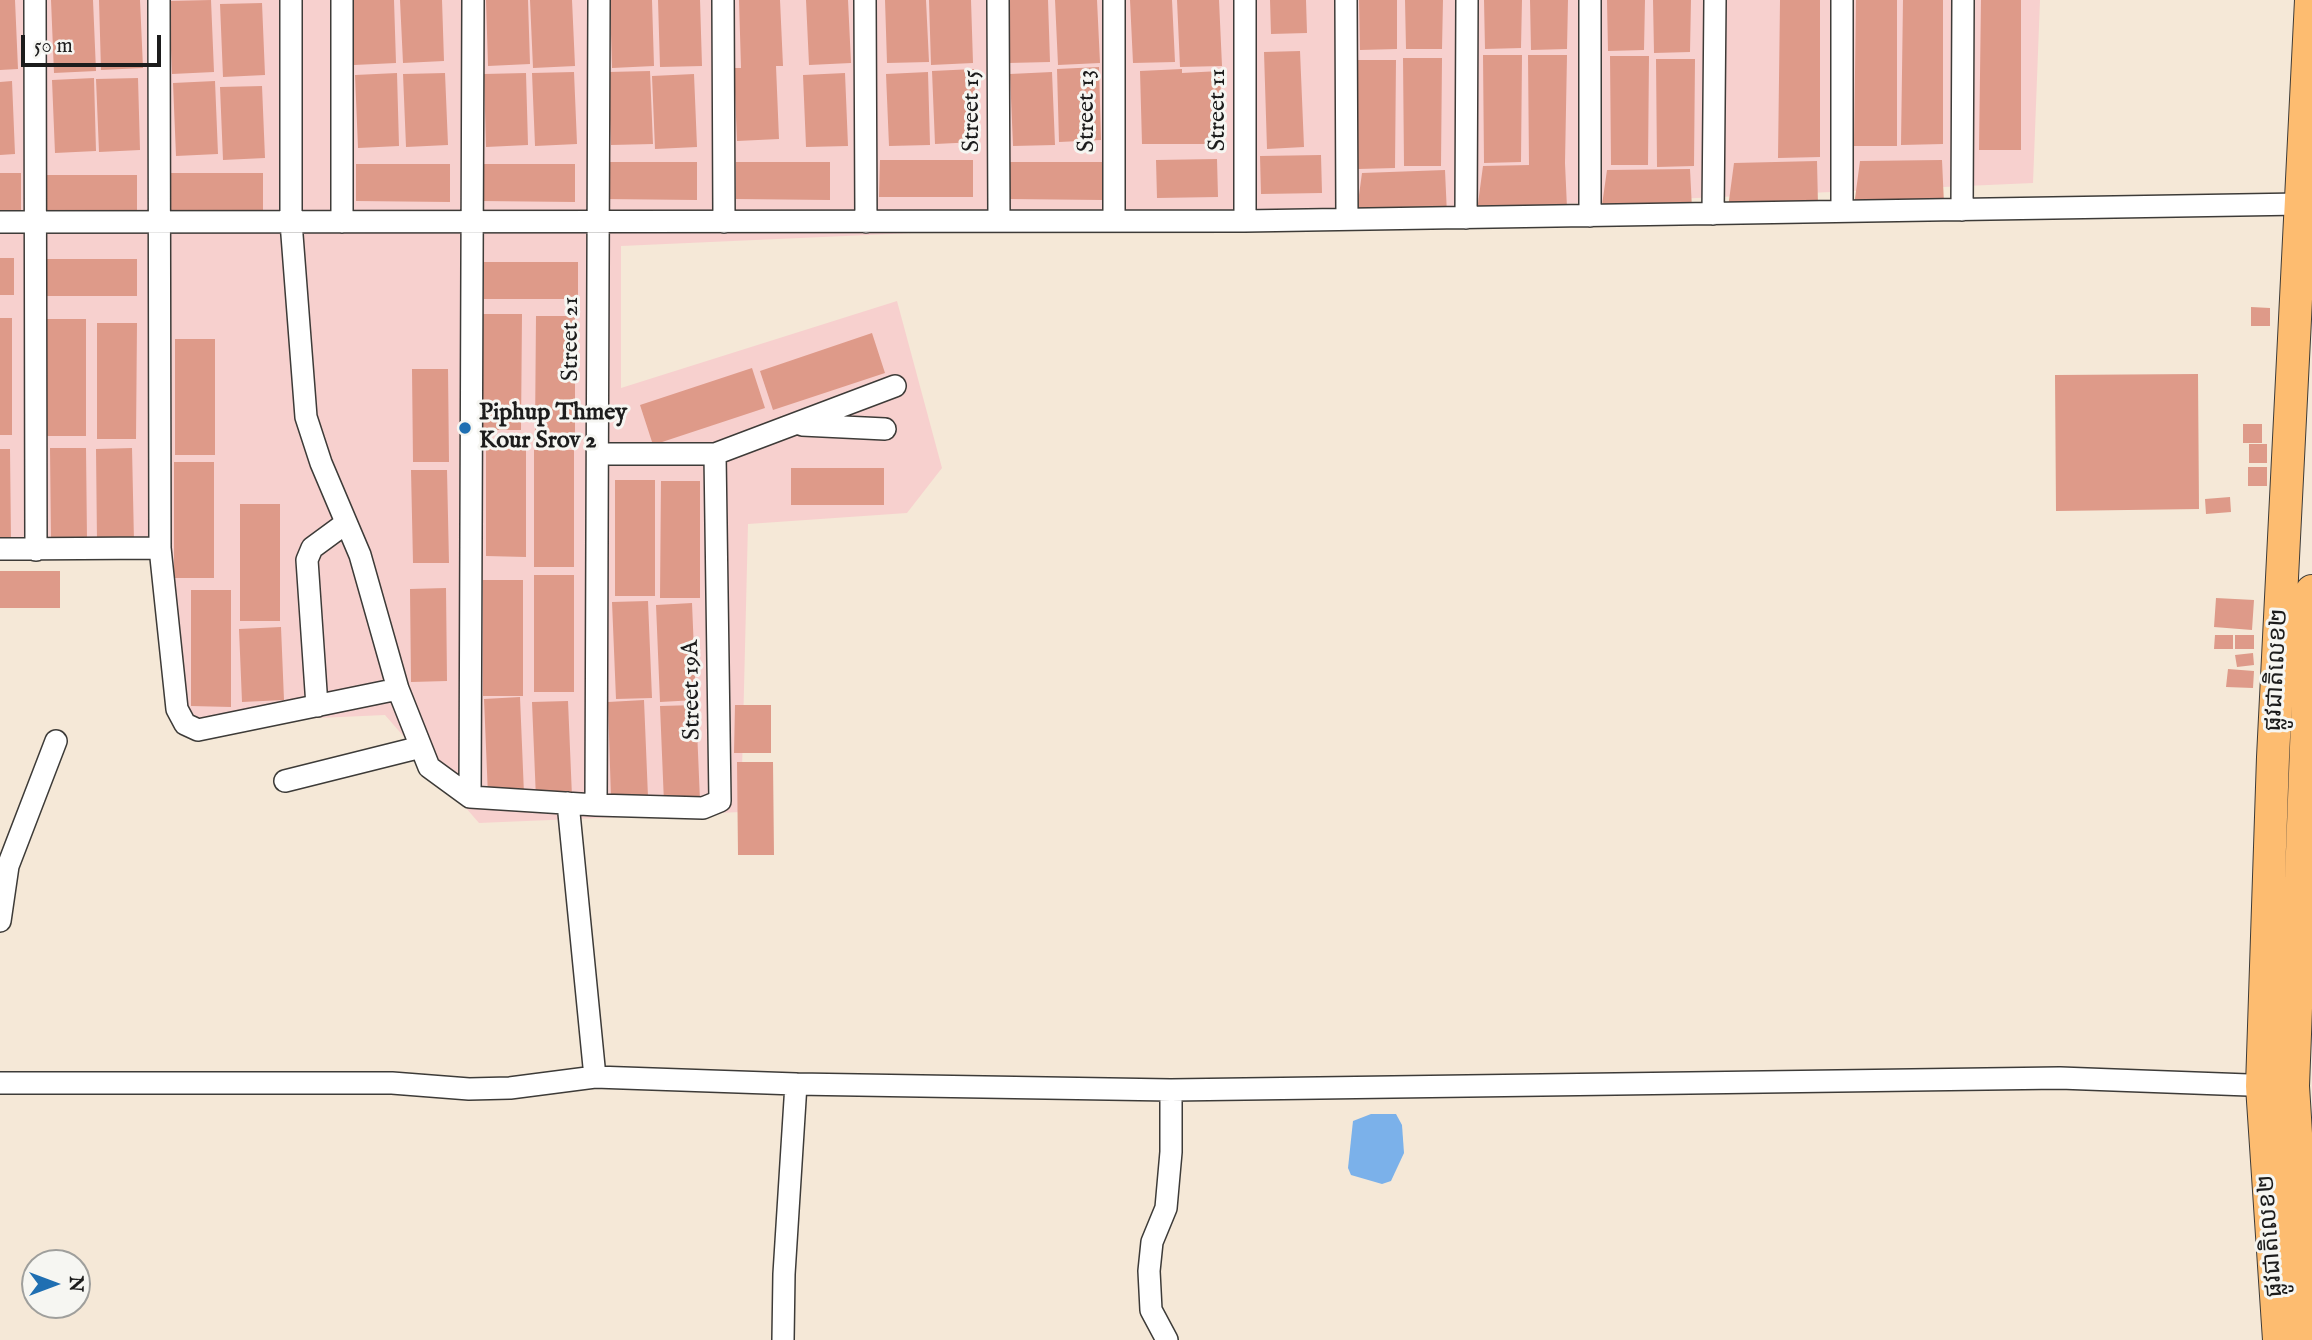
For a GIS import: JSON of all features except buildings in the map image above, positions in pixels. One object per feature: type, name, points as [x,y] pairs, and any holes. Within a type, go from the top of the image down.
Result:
[{"type":"highway","name":"ផ្លូវជាតិលេខ២","points":[[2279,1340],[2273,757],[2310,66],[2311,0]]},
{"type":"highway","name":"ផ្លូវជាតិលេខ២","points":[[2309,1340],[2278,1086],[2308,760],[2312,591]]},
{"type":"street","points":[[35,0],[36,550]]},
{"type":"street","points":[[159,0],[160,548],[177,709],[185,724],[198,730],[398,689]]},
{"type":"street","points":[[291,0],[291,222],[306,417],[321,463],[360,555],[398,689],[429,766],[470,797],[596,805]]},
{"type":"street","points":[[342,0],[342,222]]},
{"type":"street","points":[[470,797],[473,0]]},
{"type":"street","name":"Street 21","points":[[596,805],[599,0]]},
{"type":"street","points":[[723,0],[724,222]]},
{"type":"street","points":[[865,0],[866,222]]},
{"type":"street","name":"Street 15","points":[[998,0],[999,221]]},
{"type":"street","name":"Street 13","points":[[1114,0],[1114,221]]},
{"type":"street","name":"Street 11","points":[[1245,0],[1245,221]]},
{"type":"street","points":[[1346,0],[1347,219]]},
{"type":"street","points":[[1466,218],[1467,0]]},
{"type":"street","points":[[1590,0],[1590,216]]},
{"type":"street","points":[[1713,214],[1715,0]]},
{"type":"street","points":[[1842,0],[1842,211]]},
{"type":"street","points":[[1962,210],[1963,0]]},
{"type":"street","points":[[0,222],[1245,221],[2301,204]]},
{"type":"street","points":[[598,454],[715,454],[895,386]]},
{"type":"street","points":[[793,424],[885,429]]},
{"type":"street","name":"Street 19A","points":[[596,805],[703,808],[720,801],[715,454]]},
{"type":"street","points":[[317,706],[307,560],[312,548],[346,523]]},
{"type":"street","points":[[0,550],[160,548]]},
{"type":"street","points":[[0,921],[8,866],[57,741]]},
{"type":"street","points":[[285,781],[421,747]]},
{"type":"street","points":[[568,803],[595,1077]]},
{"type":"street","points":[[0,1083],[392,1083],[469,1089],[510,1088],[595,1077],[796,1084],[1171,1090],[2060,1078],[2278,1086]]},
{"type":"street","points":[[783,1340],[784,1273],[796,1084]]},
{"type":"street","points":[[1167,1340],[1151,1310],[1149,1271],[1152,1242],[1166,1208],[1171,1152],[1171,1090]]},
{"type":"shaded area","name":"Piphup Thmey Kour Srov 2","points":[[0,0],[2040,0],[2033,183],[621,246],[621,388],[897,301],[942,468],[907,513],[748,524],[741,812],[479,823],[385,715],[185,724],[160,548],[0,543]]},
{"type":"water","points":[[1371,1114],[1396,1114],[1402,1125],[1404,1153],[1391,1181],[1382,1184],[1351,1175],[1348,1168],[1353,1121]]},
{"type":"place","name":"Piphup Thmey Kour Srov 2","points":[[465,428]]}]
